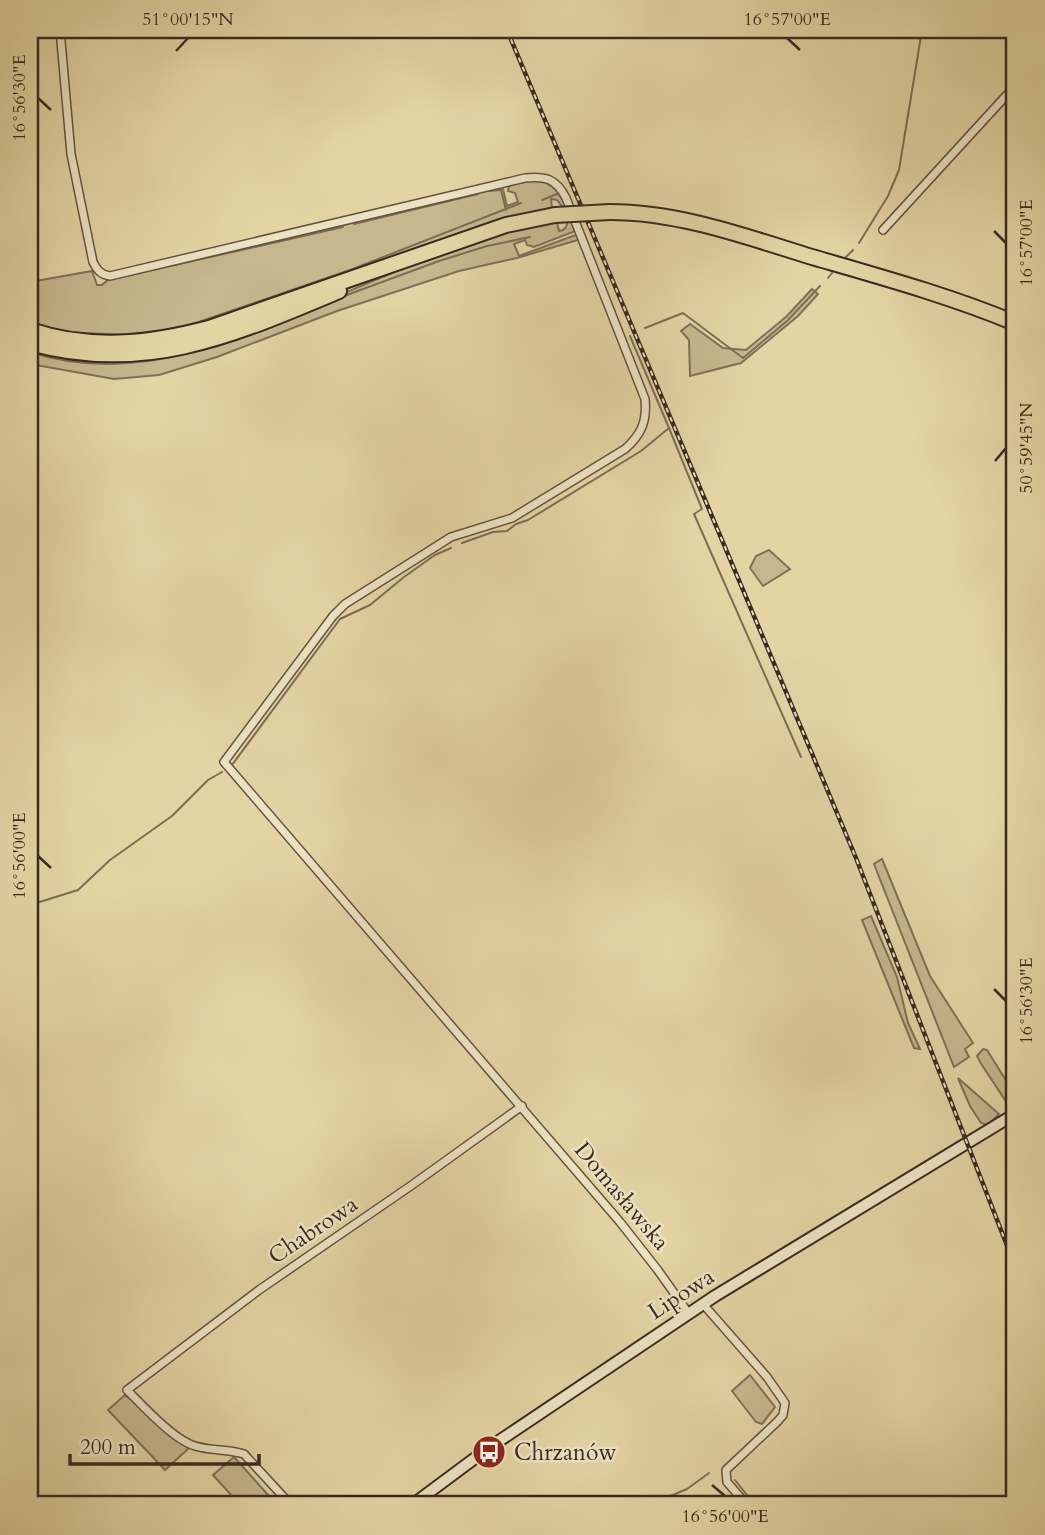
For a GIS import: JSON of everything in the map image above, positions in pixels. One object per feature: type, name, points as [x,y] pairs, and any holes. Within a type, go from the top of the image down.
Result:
[{"type":"highway","points":[[30,330],[87,342],[142,342],[168,338],[209,328],[506,225],[555,215],[610,212],[649,214],[700,224],[934,293],[1015,323]]},
{"type":"highway","points":[[30,343],[95,355],[140,355],[183,348],[257,324],[433,250]]},
{"type":"street","name":"Domasławska","points":[[60,30],[73,163],[93,261],[96,268],[105,275],[538,177],[548,178],[560,187],[581,231],[622,344],[645,398],[645,422],[640,434],[625,449],[512,518],[451,537],[345,604],[333,616],[224,762],[628,1231],[689,1314]]},
{"type":"street","points":[[883,230],[1015,86]]},
{"type":"street","name":"Chabrowa","points":[[291,1505],[244,1454],[198,1447],[184,1442],[127,1390],[259,1290],[522,1106]]},
{"type":"street","name":"Lipowa","points":[[412,1505],[490,1447],[703,1304],[1015,1114]]},
{"type":"street","points":[[703,1304],[767,1377],[785,1403],[783,1415],[778,1421],[726,1470],[727,1482],[747,1505]]},
{"type":"shaded area","points":[[535,180],[555,189],[567,208],[551,199],[552,209],[193,327],[116,338],[58,332],[30,324],[30,282],[92,271],[97,285],[102,285],[109,279],[499,187],[503,189],[507,206],[518,202],[515,193],[508,191],[509,185]]},
{"type":"shaded area","points":[[568,220],[573,220],[573,232],[534,247],[527,245],[525,240],[514,244],[519,256],[573,236],[577,235],[581,239],[517,258],[459,271],[337,311],[217,357],[159,375],[114,379],[30,364],[30,348],[290,316],[406,267],[487,237],[526,226],[557,222],[559,231],[566,227]]},
{"type":"shaded area","points":[[812,289],[818,294],[798,316],[741,363],[690,376],[689,340],[681,331],[690,324],[723,348],[746,350],[787,316]]},
{"type":"shaded area","points":[[769,550],[790,569],[763,586],[750,568],[756,556]]},
{"type":"shaded area","points":[[882,859],[930,976],[973,1043],[965,1049],[969,1057],[954,1067],[874,864]]},
{"type":"shaded area","points":[[871,916],[897,977],[908,1023],[920,1049],[914,1048],[862,920]]},
{"type":"shaded area","points":[[983,1049],[987,1050],[1012,1090],[1015,1089],[1015,1105],[1007,1103],[980,1062],[977,1056]]},
{"type":"shaded area","points":[[958,1078],[999,1114],[988,1125],[981,1123],[970,1106]]},
{"type":"shaded area","points":[[750,1375],[775,1407],[762,1424],[756,1422],[732,1391]]},
{"type":"shaded area","points":[[125,1395],[190,1447],[165,1470],[108,1410]]},
{"type":"shaded area","points":[[234,1457],[270,1497],[262,1505],[240,1505],[213,1475]]},
{"type":"waterway","points":[[859,243],[888,196],[899,170],[922,30]]},
{"type":"waterway","points":[[489,191],[501,190],[506,210]]},
{"type":"waterway","points":[[354,224],[478,194]]},
{"type":"waterway","points":[[542,200],[557,194]]},
{"type":"waterway","points":[[184,327],[350,270],[521,203]]},
{"type":"waterway","points":[[113,279],[343,227]]},
{"type":"waterway","points":[[344,296],[439,261],[487,246],[530,237]]},
{"type":"waterway","points":[[846,257],[853,250]]},
{"type":"waterway","points":[[828,278],[832,273]]},
{"type":"waterway","points":[[645,328],[683,313],[743,358],[788,320],[820,286]]},
{"type":"waterway","points":[[30,322],[66,332],[123,335]]},
{"type":"waterway","points":[[462,543],[493,532],[507,531],[528,520],[641,451],[669,428],[630,336]]},
{"type":"waterway","points":[[30,352],[77,362],[124,363],[172,357],[218,344]]},
{"type":"waterway","points":[[669,428],[702,509],[694,514],[801,757]]},
{"type":"waterway","points":[[232,765],[340,619],[370,605],[435,555],[451,548]]},
{"type":"waterway","points":[[30,905],[78,890],[110,860],[172,816],[208,780],[222,772]]},
{"type":"waterway","points":[[668,1497],[687,1489],[709,1473]]},
{"type":"waterway","points":[[735,1480],[755,1505]]},
{"type":"waterway","points":[[652,1505],[662,1498]]},
{"type":"railway","points":[[507,30],[856,858],[1015,1266]]},
{"type":"place","name":"Chrzanów","points":[[489,1452]]}]
